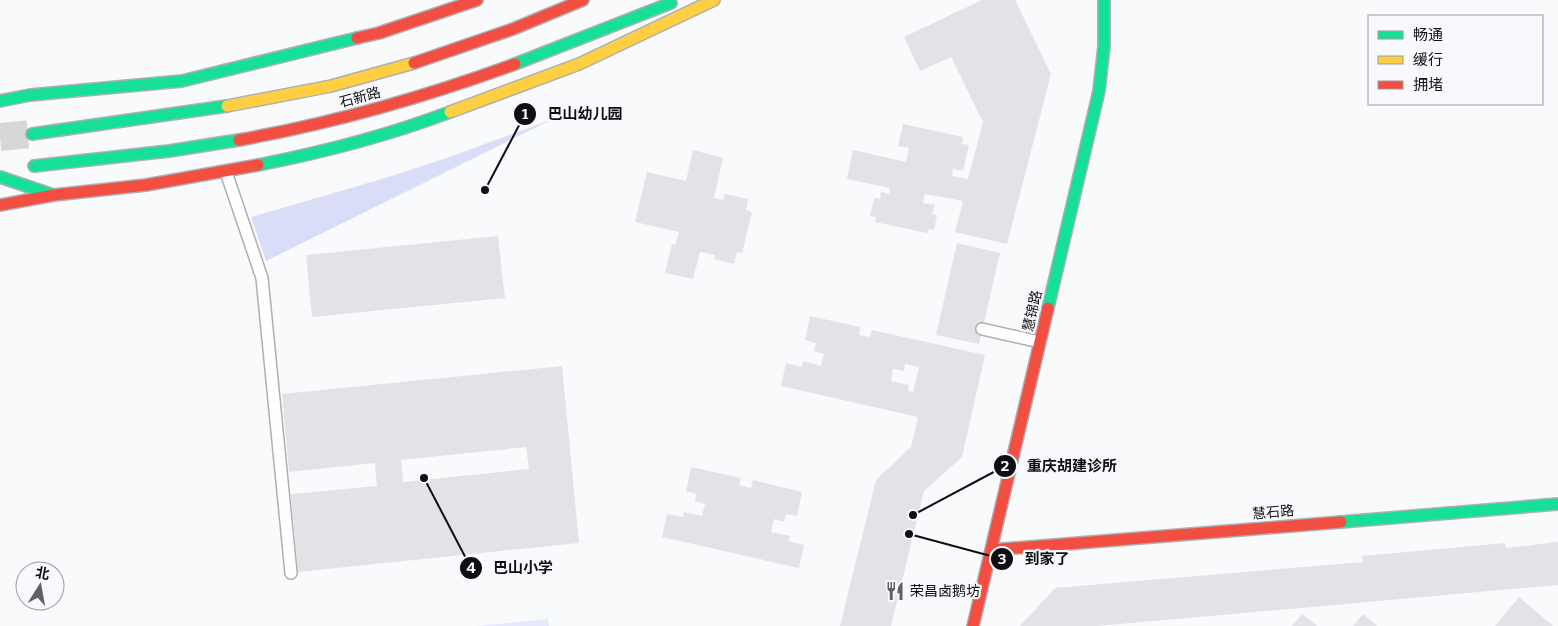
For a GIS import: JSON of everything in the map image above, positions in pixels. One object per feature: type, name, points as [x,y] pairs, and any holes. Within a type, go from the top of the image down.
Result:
[{"type":"main road","points":[[0,101],[30,96],[182,80],[379,33],[477,0]]},
{"type":"main road","name":"石新路","points":[[32,134],[186,114],[296,93],[398,67],[481,41],[583,0]]},
{"type":"main road","name":"石新路","points":[[34,166],[194,148],[303,128],[409,99],[495,71],[576,42],[679,0]]},
{"type":"main road","points":[[0,205],[54,195],[146,185],[226,172],[324,152],[418,124],[579,64],[714,0]]},
{"type":"main road","name":"慧锦路","points":[[973,626],[1098,91],[1105,40],[1104,0]]},
{"type":"main road","points":[[0,91],[30,96]]},
{"type":"main road","points":[[0,110],[30,96]]},
{"type":"main road","points":[[0,177],[54,195]]},
{"type":"main road","points":[[0,194],[54,195]]},
{"type":"main road","name":"慧石路","points":[[991,550],[1558,504]]},
{"type":"lane","points":[[226,172],[262,278],[291,573]]},
{"type":"lane","points":[[982,328],[1040,342]]},
{"type":"shaded area","points":[[553,119],[266,261],[251,217],[447,158]]},
{"type":"shaded area","points":[[548,619],[549,626],[477,626]]},
{"type":"building","points":[[982,0],[1015,0],[1051,74],[1007,244],[955,232],[963,201],[925,194],[923,203],[935,205],[932,214],[937,215],[934,230],[929,229],[927,233],[875,222],[876,217],[870,216],[874,198],[880,199],[881,192],[889,194],[890,188],[847,179],[853,150],[906,162],[909,148],[898,146],[903,124],[963,137],[962,144],[969,145],[963,171],[953,169],[952,176],[968,179],[983,122],[951,57],[920,71],[904,37]]},
{"type":"building","points":[[693,150],[723,158],[714,198],[723,200],[725,194],[748,199],[746,210],[752,212],[742,253],[737,252],[734,264],[714,259],[715,255],[700,252],[693,279],[665,273],[672,244],[675,245],[679,232],[635,222],[647,172],[686,181]]},
{"type":"building","points":[[498,236],[505,298],[312,317],[306,255]]},
{"type":"building","points":[[957,243],[1000,253],[979,344],[936,335]]},
{"type":"building","points":[[810,316],[860,327],[859,335],[870,337],[872,330],[985,355],[962,457],[924,491],[891,626],[840,626],[876,480],[911,447],[918,417],[781,386],[786,363],[802,367],[803,361],[821,366],[824,354],[814,351],[816,343],[805,340]],"holes":[[[905,364],[919,367],[913,392],[908,391],[909,385],[891,381],[893,369],[904,371]]]},
{"type":"building","points":[[562,366],[579,543],[298,572],[291,494],[377,486],[375,463],[289,472],[282,394]],"holes":[[[526,447],[529,469],[403,482],[401,460]]]},
{"type":"building","points":[[691,467],[741,478],[739,485],[751,488],[753,480],[802,492],[797,516],[786,514],[784,522],[774,519],[771,532],[790,536],[788,541],[804,545],[799,568],[662,537],[667,514],[683,517],[684,512],[702,516],[705,504],[695,501],[696,494],[686,491]]},
{"type":"building","points":[[1558,542],[1558,585],[1098,626],[1020,626],[1055,588],[1363,562],[1362,556],[1505,543],[1506,548]]},
{"type":"building","points":[[1519,597],[1553,626],[1495,626]]},
{"type":"building","points":[[1302,614],[1317,626],[1292,626]]},
{"type":"building","points":[[1363,614],[1377,626],[1353,626]]},
{"type":"tunnel","points":[[0,137],[32,134]]},
{"type":"traffic: fast","points":[[1048,308],[1099,91],[1104,46],[1104,0]]},
{"type":"traffic: fast","points":[[515,64],[671,3]]},
{"type":"traffic: fast","points":[[0,101],[30,95],[182,81],[357,38]]},
{"type":"traffic: fast","points":[[32,134],[227,106]]},
{"type":"traffic: fast","points":[[258,165],[355,143],[403,129],[450,112]]},
{"type":"traffic: fast","points":[[34,166],[169,151],[239,140]]},
{"type":"traffic: fast","points":[[0,177],[50,194]]},
{"type":"traffic: fast","points":[[1341,522],[1558,504]]},
{"type":"traffic: slow","points":[[450,112],[579,64],[714,0]]},
{"type":"traffic: slow","points":[[227,106],[331,86],[414,63]]},
{"type":"traffic: jam","points":[[357,38],[379,33],[477,0]]},
{"type":"traffic: jam","points":[[414,63],[513,29],[583,0]]},
{"type":"traffic: jam","points":[[239,140],[309,126],[378,108],[515,64]]},
{"type":"traffic: jam","points":[[0,205],[54,195],[146,185],[258,165]]},
{"type":"traffic: jam","points":[[973,626],[1048,308]]},
{"type":"traffic: jam","points":[[991,550],[1341,522]]},
{"type":"place","name":"巴山幼儿园","points":[[485,190]]},
{"type":"place","name":"巴山小学","points":[[424,478]]},
{"type":"place","name":"重庆胡建诊所","points":[[913,515]]},
{"type":"place","name":"到家了","points":[[909,534]]},
{"type":"place","name":"荣昌卤鹅坊","points":[[895,591]]}]
